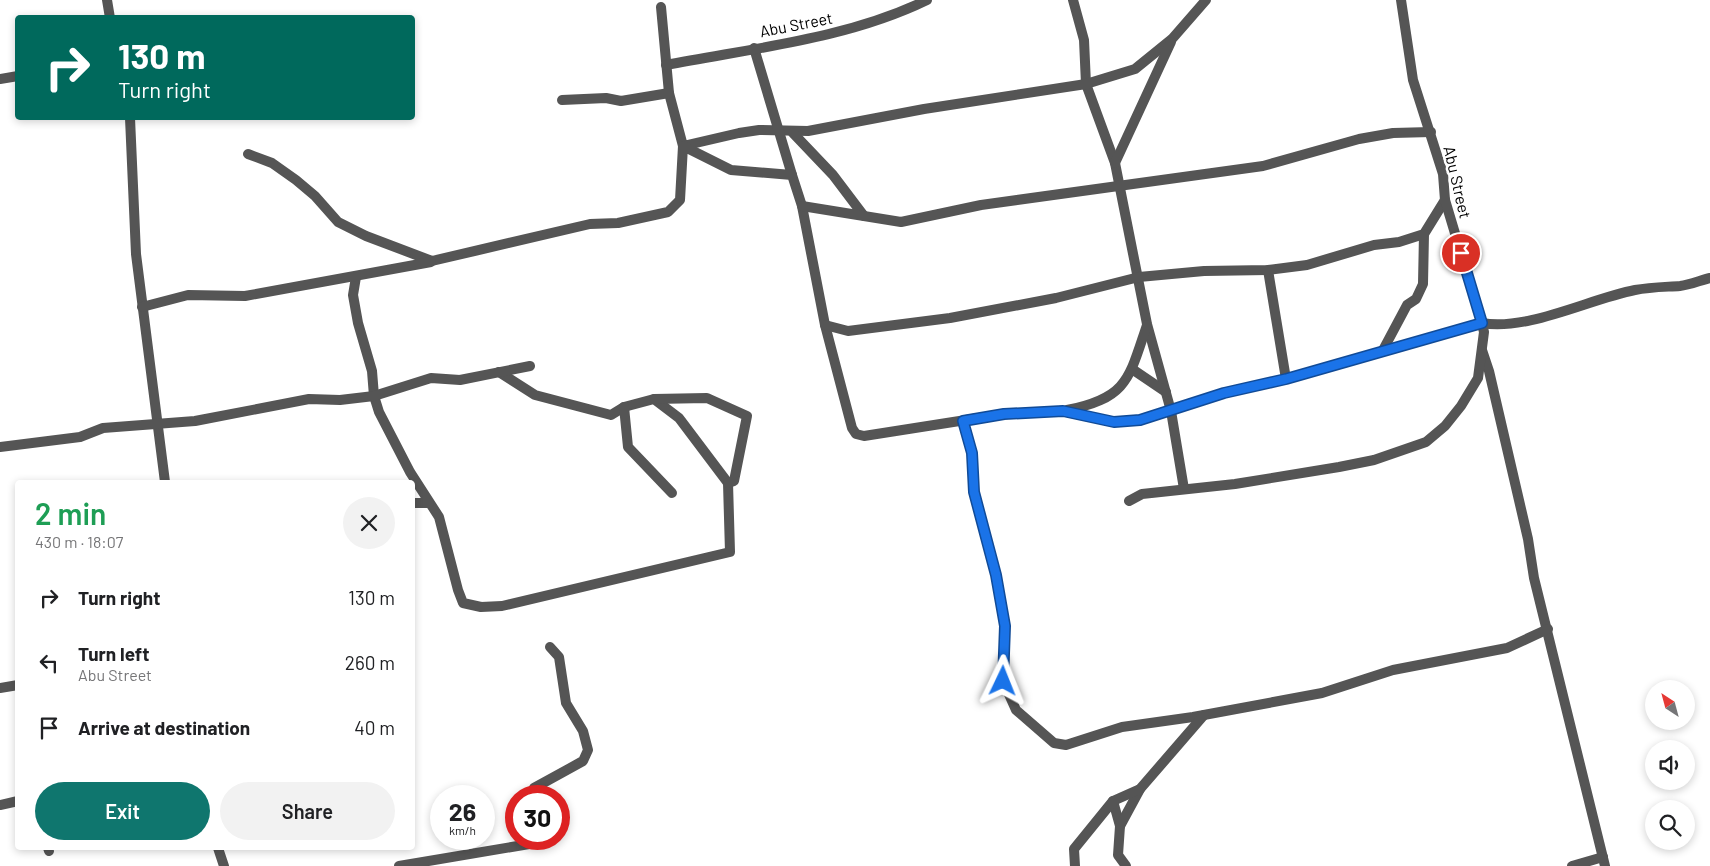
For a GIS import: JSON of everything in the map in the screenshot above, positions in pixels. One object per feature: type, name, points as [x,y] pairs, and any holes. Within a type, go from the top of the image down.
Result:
[{"type":"street","points":[[107,0],[110,15]]},
{"type":"street","name":"Abu Street","points":[[666,65],[852,28],[895,16],[927,0]]},
{"type":"street","points":[[1073,0],[1084,40],[1086,84],[1115,164],[1147,324],[1171,412],[1184,489]]},
{"type":"street","points":[[683,146],[739,133],[780,130],[793,132],[924,109],[1086,84],[1135,69],[1172,39],[1206,0]]},
{"type":"street","name":"Abu Street","points":[[1129,501],[1142,494],[1235,484],[1339,467],[1374,460],[1426,442],[1445,426],[1461,406],[1478,378],[1484,332],[1445,200],[1443,174],[1414,80],[1401,0]]},
{"type":"street","points":[[142,307],[188,295],[244,296],[298,285],[356,277],[432,262],[582,226],[618,223],[668,212],[680,200],[683,146],[669,92],[661,7]]},
{"type":"street","points":[[1115,164],[1172,39]]},
{"type":"street","points":[[754,48],[802,206],[825,325],[852,428],[856,434],[864,436],[1004,414],[1063,411],[1088,406],[1106,399],[1120,388],[1132,369],[1147,324]]},
{"type":"street","points":[[0,79],[15,76]]},
{"type":"street","points":[[562,100],[606,98],[621,101],[669,92]]},
{"type":"street","points":[[130,120],[136,254],[165,480]]},
{"type":"street","points":[[793,132],[833,175],[864,216]]},
{"type":"street","points":[[802,206],[901,222],[981,204],[1264,166],[1359,138],[1393,133],[1431,132]]},
{"type":"street","points":[[683,146],[731,170],[792,175]]},
{"type":"street","points":[[248,154],[272,163],[296,180],[315,196],[338,222],[366,236],[432,262]]},
{"type":"street","points":[[1383,350],[1407,306],[1416,299],[1423,284],[1424,234],[1445,200]]},
{"type":"street","points":[[825,325],[848,331],[950,318],[1056,298],[1139,277],[1204,271],[1268,270],[1307,265],[1374,244],[1399,242],[1424,234]]},
{"type":"street","points":[[1268,270],[1286,379]]},
{"type":"street","points":[[356,277],[353,294],[358,323],[372,371],[374,396],[379,412],[415,480]]},
{"type":"street","points":[[1063,411],[1121,422],[1171,412],[1224,393],[1286,379],[1482,323],[1510,324],[1633,290],[1659,286],[1682,286],[1710,278]]},
{"type":"street","points":[[1481,347],[1489,370],[1528,539],[1534,578],[1604,862],[1572,866]]},
{"type":"street","points":[[0,447],[80,437],[103,428],[195,421],[310,399],[340,400],[374,396],[431,378],[460,380],[530,366]]},
{"type":"street","points":[[1132,369],[1166,392]]},
{"type":"street","points":[[499,372],[535,396],[611,415],[624,407],[654,399],[707,398],[747,416],[734,481],[728,483]]},
{"type":"street","points":[[415,480],[440,517],[463,603],[475,607],[502,606],[730,552],[728,483],[679,418],[654,399]]},
{"type":"street","points":[[624,407],[628,447],[672,493]]},
{"type":"street","points":[[963,421],[972,453],[974,492],[996,575],[1005,626],[1003,681],[1016,710],[1054,743],[1066,745],[1122,727],[1204,715],[1322,693],[1393,670],[1507,648],[1548,629]]},
{"type":"street","points":[[415,503],[429,503]]},
{"type":"street","points":[[539,785],[583,761],[588,750],[583,731],[566,703],[559,657],[550,648]]},
{"type":"street","points":[[0,688],[15,686]]},
{"type":"street","points":[[1120,826],[1140,789],[1204,715]]},
{"type":"street","points":[[1075,866],[1074,850],[1114,801],[1140,789]]},
{"type":"street","points":[[1114,801],[1120,826],[1118,855],[1126,866]]},
{"type":"street","points":[[0,805],[15,802]]},
{"type":"street","points":[[399,866],[505,848]]},
{"type":"street","points":[[219,850],[224,866]]},
{"type":"route","points":[[1003,681],[1005,626],[996,575],[984,536],[974,492],[972,453],[963,421],[1004,414],[1063,411],[1114,422],[1140,420],[1171,412],[1224,393],[1286,379],[1367,354],[1482,323],[1461,253]]}]
